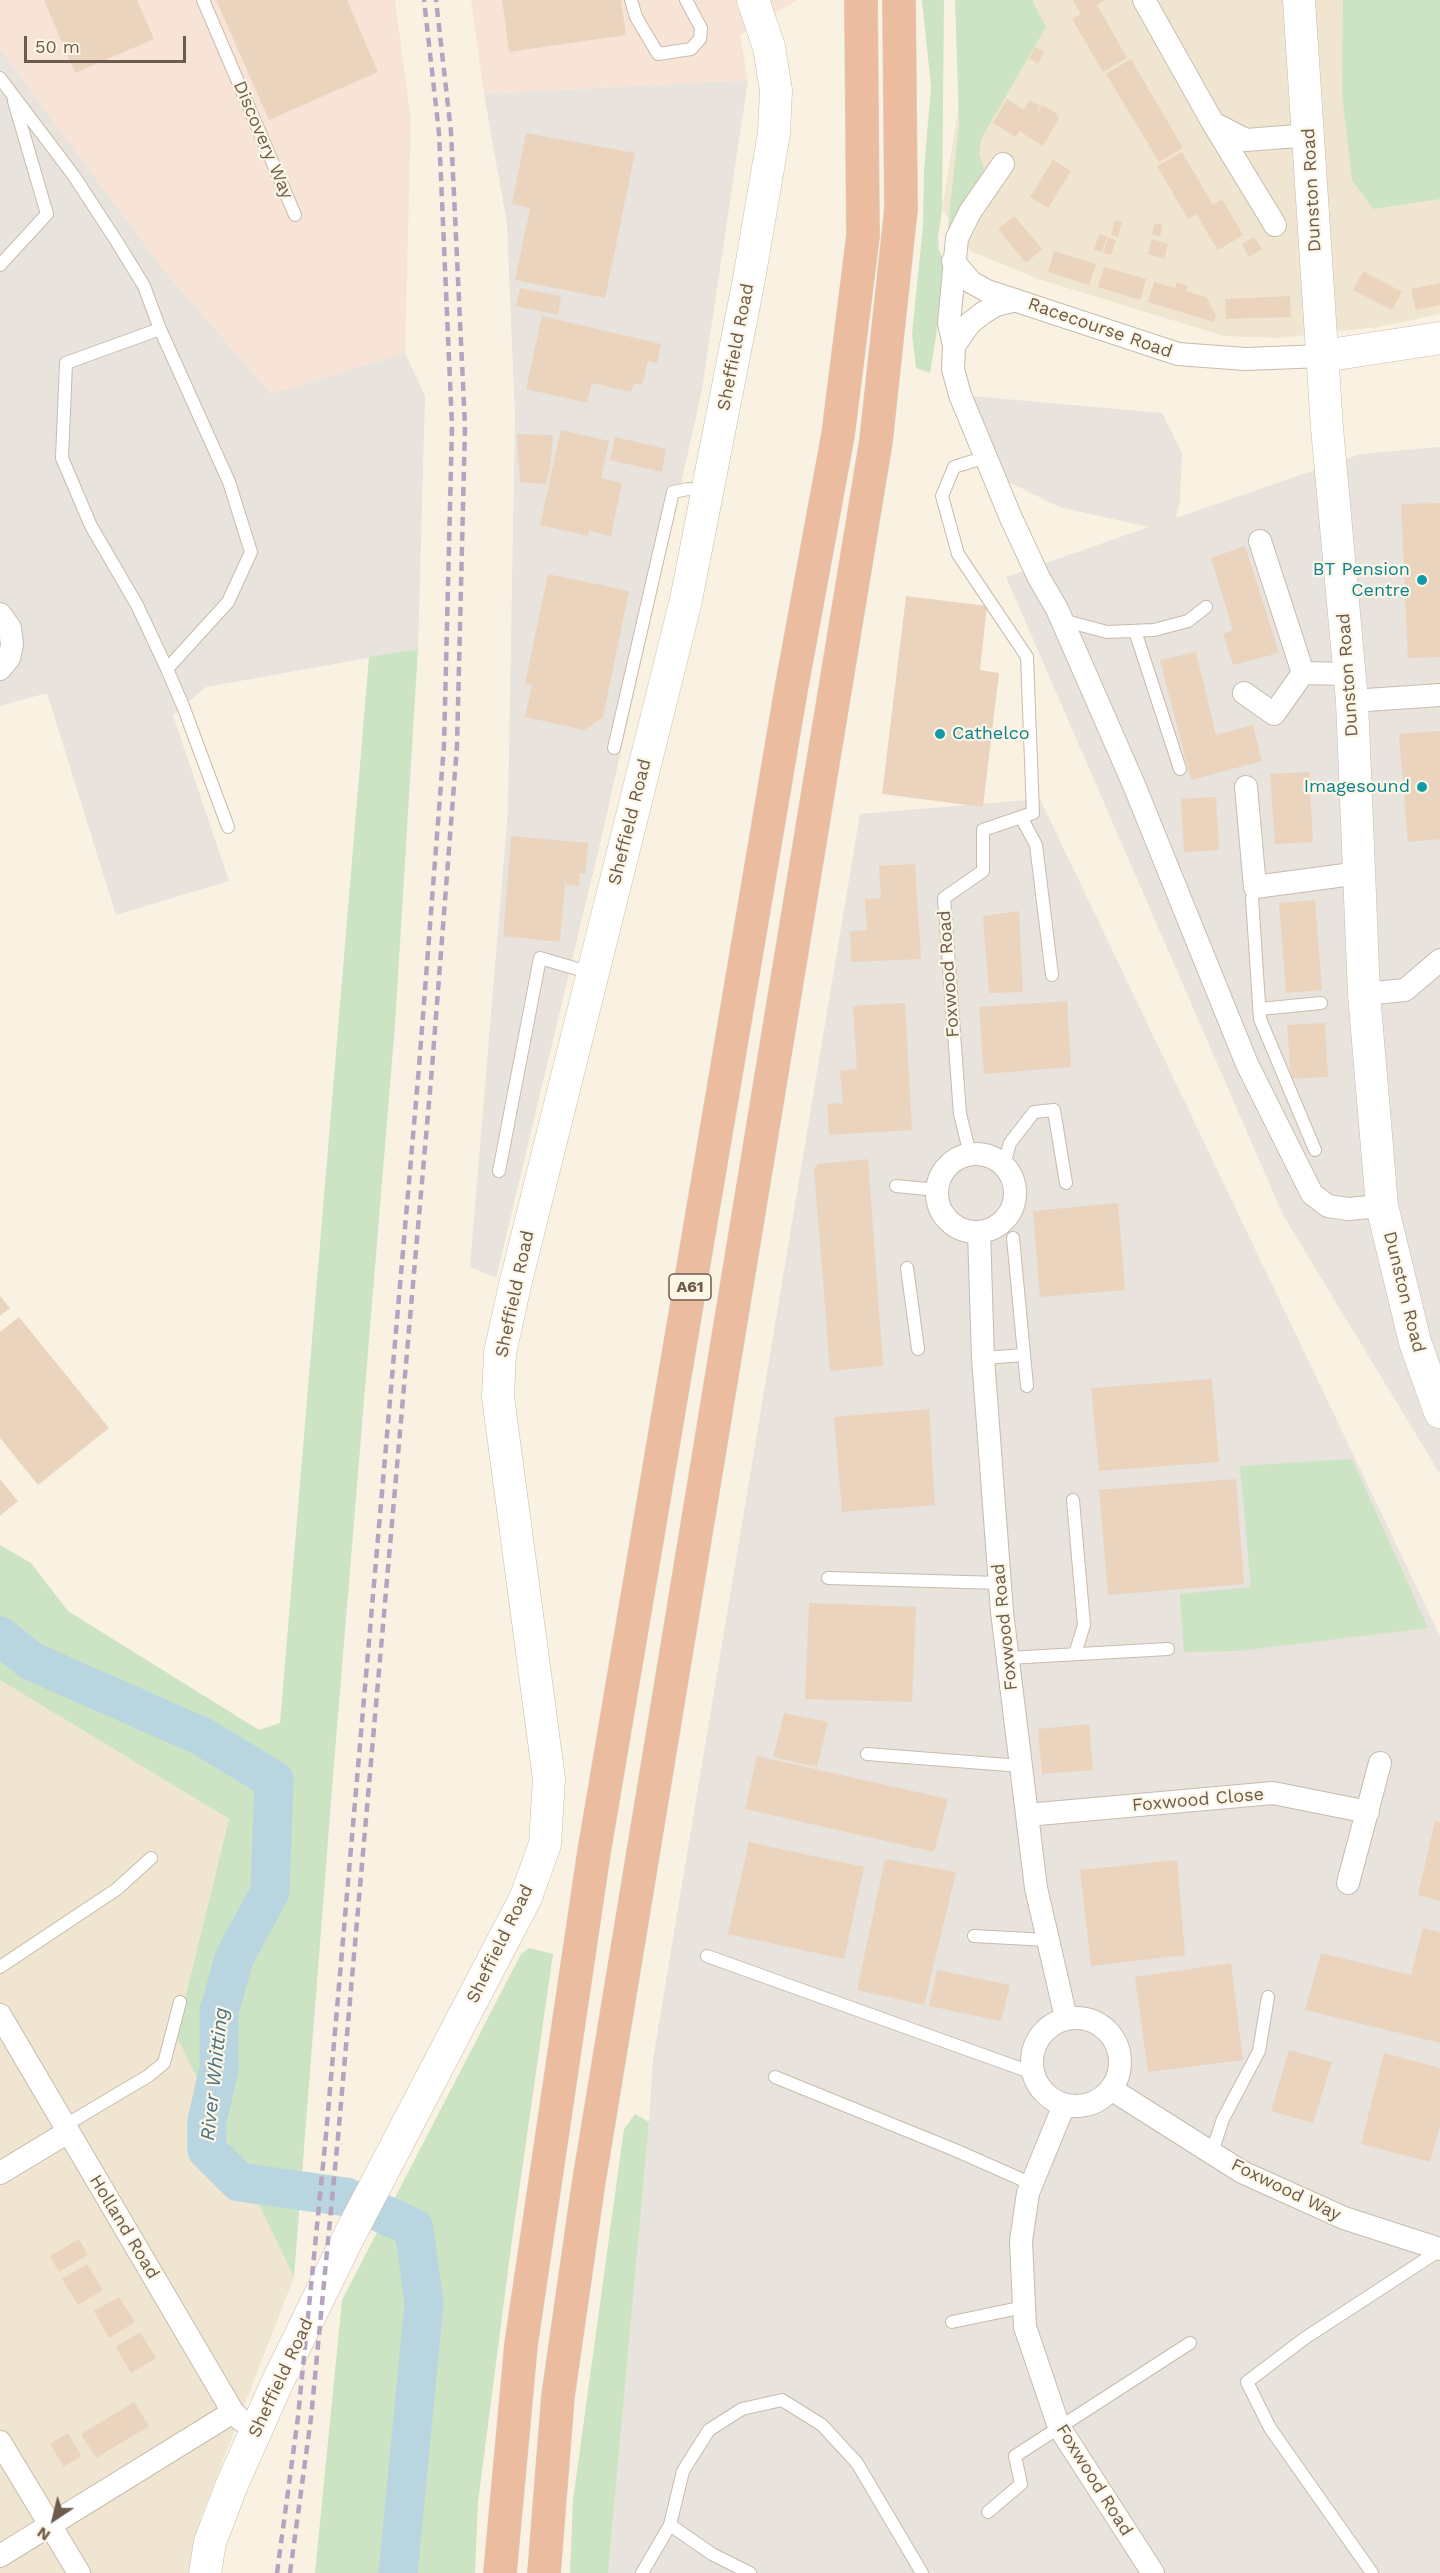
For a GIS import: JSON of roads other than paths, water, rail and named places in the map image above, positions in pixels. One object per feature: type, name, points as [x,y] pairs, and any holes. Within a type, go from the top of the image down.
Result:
[{"type":"highway","name":"A61","points":[[500,2573],[521,2345],[594,1852],[787,713],[838,435],[863,236],[861,0]]},
{"type":"highway","name":"A61","points":[[544,2573],[558,2396],[588,2187],[876,441],[901,209],[899,0]]},
{"type":"main road","name":"Sheffield Road","points":[[205,2573],[210,2542],[231,2487],[246,2419],[277,2383],[348,2238],[526,1897],[545,1844],[549,1779],[498,1397],[500,1353],[592,973],[686,600],[749,279],[774,133],[776,90],[769,46],[753,0]]},
{"type":"main road","name":"Dunston Road","points":[[1299,0],[1310,135],[1327,428],[1351,688],[1364,994],[1382,1206],[1415,1342],[1440,1412]]},
{"type":"main road","name":"Racecourse Road","points":[[1323,356],[1440,338]]},
{"type":"street","points":[[1144,0],[1213,123],[1275,225]]},
{"type":"street","points":[[1213,123],[1246,140],[1310,135]]},
{"type":"street","points":[[953,261],[957,238],[970,212],[1003,164]]},
{"type":"street","name":"Racecourse Road","points":[[953,261],[971,282],[987,291],[1178,354],[1245,359],[1323,356]]},
{"type":"street","name":"Dunston Road","points":[[953,261],[949,323],[954,346],[953,369],[960,395],[1025,548],[1062,620],[1134,785],[1247,1064],[1312,1194],[1328,1206],[1348,1209],[1382,1206]]},
{"type":"street","points":[[954,346],[965,329],[983,313],[996,305],[1016,300]]},
{"type":"street","points":[[1260,541],[1304,673]]},
{"type":"street","points":[[0,614],[10,628],[12,645],[9,658],[0,669]]},
{"type":"street","points":[[1304,673],[1351,688],[1440,695]]},
{"type":"street","points":[[1244,693],[1274,714],[1304,673]]},
{"type":"street","points":[[1246,787],[1255,887],[1360,873]]},
{"type":"street","points":[[1364,994],[1405,990],[1440,960]]},
{"type":"street","points":[[970,1154],[982,1154],[1004,1164],[1015,1187],[1015,1200],[1010,1212],[997,1226],[979,1232],[966,1231],[953,1225],[941,1209],[936,1191],[940,1177],[947,1166],[957,1158],[970,1154]]},
{"type":"street","name":"Foxwood Road","points":[[979,1232],[983,1358],[1008,1658],[1036,1888],[1066,2018]]},
{"type":"street","points":[[1348,1882],[1380,1763]]},
{"type":"street","name":"Foxwood Close","points":[[1027,1815],[1273,1793],[1368,1812]]},
{"type":"street","name":"Holland Road","points":[[0,2015],[66,2129],[246,2419]]},
{"type":"street","points":[[1066,2018],[1089,2020],[1109,2032],[1117,2045],[1120,2060],[1118,2075],[1111,2089],[1102,2098],[1090,2104],[1064,2105],[1044,2093],[1033,2073],[1031,2059],[1042,2032],[1053,2023],[1066,2018]]},
{"type":"street","name":"Foxwood Way","points":[[1111,2089],[1242,2172],[1344,2218],[1440,2250]]},
{"type":"street","name":"Foxwood Road","points":[[1064,2105],[1032,2184],[1021,2241],[1025,2327],[1059,2427],[1153,2573]]},
{"type":"street","points":[[0,2173],[66,2129]]},
{"type":"street","points":[[0,2556],[49,2526],[246,2419]]},
{"type":"street","points":[[0,2442],[79,2573]]},
{"type":"lane","name":"Discovery Way","points":[[203,0],[295,215]]},
{"type":"lane","points":[[631,0],[636,16],[658,54],[691,49],[700,39],[701,28],[686,0]]},
{"type":"lane","points":[[0,78],[74,176],[144,286],[160,329],[229,482],[251,552],[228,602],[167,669]]},
{"type":"lane","points":[[0,265],[47,214],[12,93]]},
{"type":"lane","points":[[160,329],[66,363],[62,458],[91,526],[137,605],[167,669],[228,827]]},
{"type":"lane","name":"Foxwood Road","points":[[970,1154],[960,1114],[944,898],[982,872],[983,830],[1033,813],[1027,657],[958,554],[942,496],[954,467],[986,457]]},
{"type":"lane","points":[[614,748],[673,492],[688,489],[707,491]]},
{"type":"lane","points":[[1062,620],[1107,632],[1135,631],[1170,627],[1188,621],[1206,607]]},
{"type":"lane","points":[[1135,631],[1180,769]]},
{"type":"lane","points":[[1021,817],[1036,845],[1052,975]]},
{"type":"lane","points":[[1255,887],[1252,898],[1260,1019],[1316,1150]]},
{"type":"lane","points":[[499,1172],[540,958],[592,973]]},
{"type":"lane","points":[[1260,1009],[1321,1003]]},
{"type":"lane","points":[[1004,1164],[1010,1143],[1034,1112],[1054,1110],[1066,1183]]},
{"type":"lane","points":[[896,1186],[936,1191]]},
{"type":"lane","points":[[1013,1238],[1027,1386]]},
{"type":"lane","points":[[907,1268],[918,1349]]},
{"type":"lane","points":[[983,1358],[1024,1355]]},
{"type":"lane","points":[[1073,1500],[1084,1625],[1075,1654]]},
{"type":"lane","points":[[828,1578],[1000,1583]]},
{"type":"lane","points":[[1008,1658],[1168,1649]]},
{"type":"lane","points":[[867,1754],[1021,1766]]},
{"type":"lane","points":[[0,1967],[117,1889],[151,1858]]},
{"type":"lane","points":[[974,1936],[1047,1940]]},
{"type":"lane","points":[[707,1956],[1033,2073]]},
{"type":"lane","points":[[1212,2152],[1223,2119],[1259,2051],[1268,1997]]},
{"type":"lane","points":[[66,2129],[148,2076],[164,2063],[180,2002]]},
{"type":"lane","points":[[775,2077],[1032,2184]]},
{"type":"lane","points":[[1372,2573],[1270,2428],[1247,2382],[1305,2338],[1440,2250]]},
{"type":"lane","points":[[952,2322],[1024,2307]]},
{"type":"lane","points":[[988,2512],[1021,2484],[1015,2456],[1190,2343]]},
{"type":"lane","points":[[642,2573],[670,2525],[683,2471],[709,2430],[742,2409],[782,2400],[822,2425],[857,2463],[922,2573]]},
{"type":"lane","points":[[670,2525],[712,2554],[750,2573]]},
{"type":"waterway","name":"River Whitting","points":[[0,1636],[31,1661],[201,1736],[274,1780],[270,1892],[235,1956],[219,2011],[219,2069],[207,2121],[207,2150],[239,2182],[346,2197],[414,2228],[424,2304],[398,2573]]},
{"type":"railway","points":[[277,2573],[298,2417],[326,2135],[419,1067],[444,745],[452,426],[439,133],[424,0]]},
{"type":"railway","points":[[290,2573],[311,2418],[338,2137],[432,1068],[457,746],[465,426],[451,132],[436,0]]},
{"type":"place","name":"BT Pension Centre","points":[[1422,580]]},
{"type":"place","name":"Cathelco","points":[[940,734]]},
{"type":"place","name":"Imagesound","points":[[1422,787]]}]
